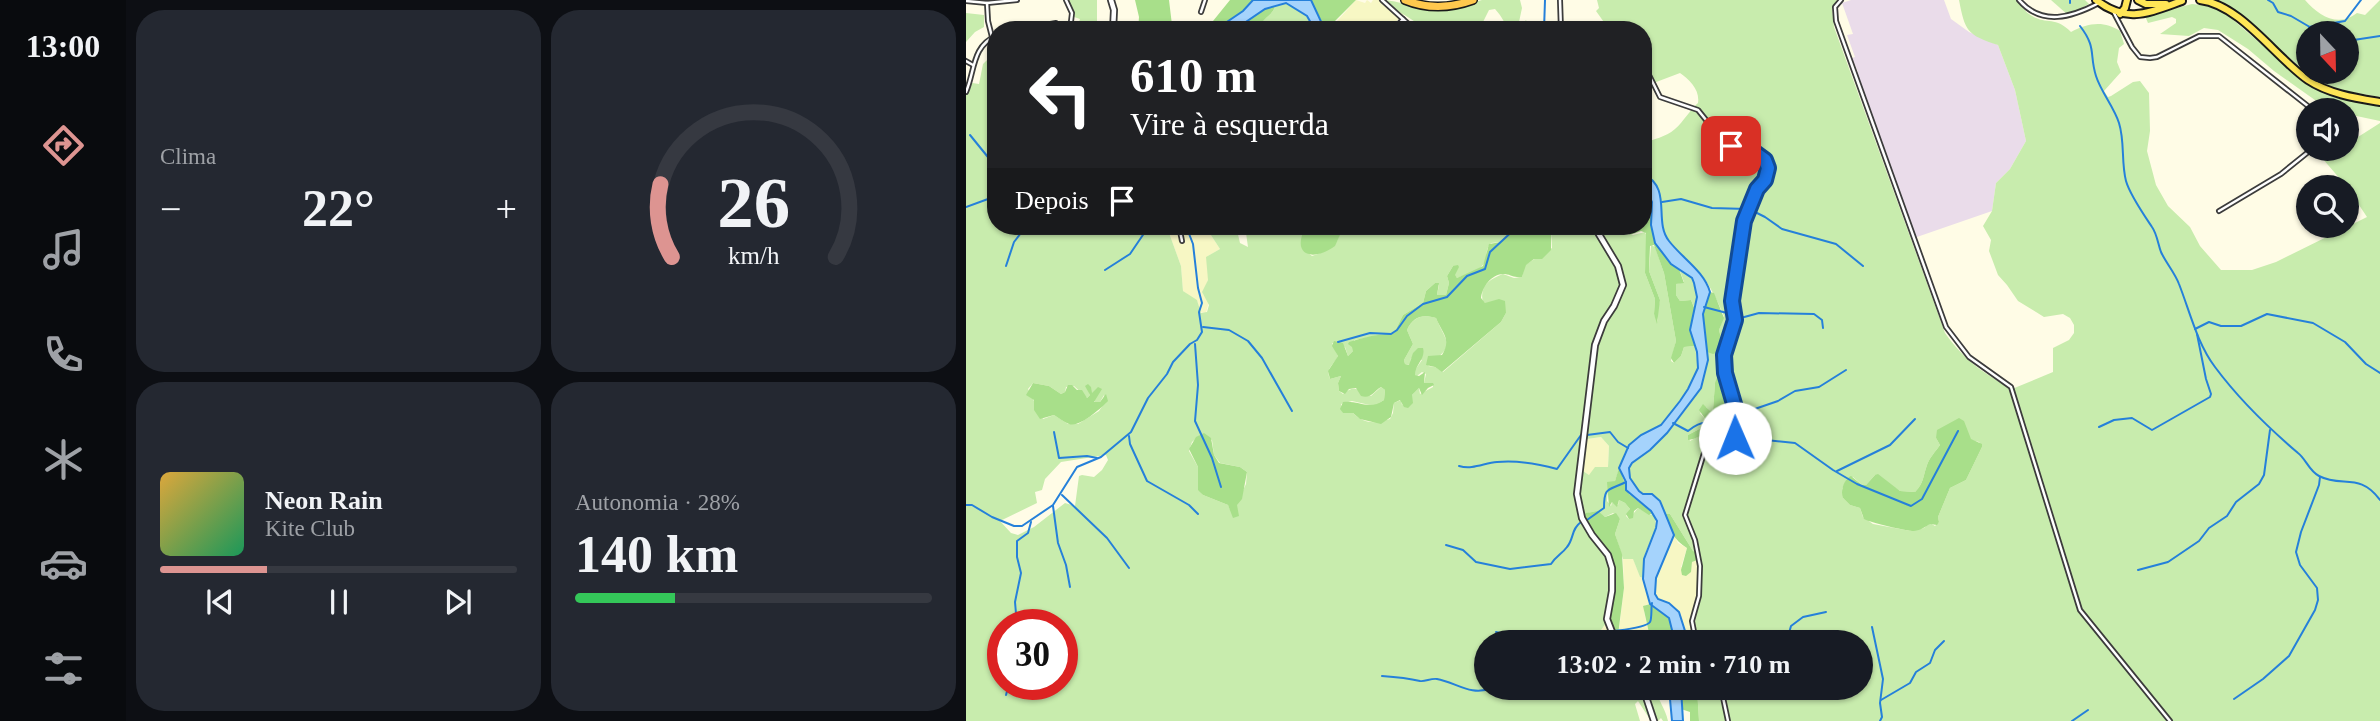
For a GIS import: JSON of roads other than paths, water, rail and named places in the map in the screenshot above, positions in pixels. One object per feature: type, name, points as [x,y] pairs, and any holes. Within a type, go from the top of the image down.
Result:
[{"type":"highway","points":[[1405,0],[1441,6],[1473,0]]},
{"type":"main road","points":[[2117,13],[2125,8],[2127,0]]},
{"type":"main road","points":[[2138,0],[2155,5],[2185,1]]},
{"type":"main road","points":[[2200,0],[2222,7],[2299,73],[2321,88],[2380,102]]},
{"type":"main road","points":[[2096,2],[2117,13],[2134,16],[2185,1]]},
{"type":"street","points":[[966,1],[987,3],[1017,0]]},
{"type":"street","points":[[1066,0],[1072,13],[1071,21]]},
{"type":"street","points":[[1111,0],[1112,21]]},
{"type":"street","points":[[1201,12],[1205,0]]},
{"type":"street","points":[[1382,0],[1404,19]]},
{"type":"street","points":[[1560,0],[1561,21]]},
{"type":"street","points":[[1841,0],[1835,7],[1836,21],[1946,327],[1969,358],[2011,387],[2080,610],[2170,721]]},
{"type":"street","points":[[2019,0],[2036,14],[2052,17],[2070,16],[2096,2]]},
{"type":"street","points":[[987,3],[988,21]]},
{"type":"street","points":[[2117,13],[2122,26]]},
{"type":"street","points":[[2117,13],[2132,47],[2137,54],[2145,58],[2157,57],[2199,36],[2219,36],[2298,98]]},
{"type":"street","points":[[966,92],[976,53],[987,41]]},
{"type":"street","points":[[966,61],[973,65]]},
{"type":"street","points":[[1652,81],[1660,97],[1698,110],[1723,141],[1754,152],[1768,165],[1765,180],[1757,189],[1744,221],[1732,301],[1735,320],[1724,355],[1725,373],[1739,427],[1737,434],[1728,444],[1721,449],[1704,453],[1685,516],[1695,540],[1700,566],[1699,596],[1692,621],[1694,630]]},
{"type":"street","points":[[2219,211],[2281,174],[2297,161]]},
{"type":"street","points":[[1181,235],[1182,241]]},
{"type":"street","points":[[1599,235],[1618,266],[1623,285],[1595,345],[1577,494],[1582,518],[1608,555],[1612,568],[1612,591],[1607,619],[1611,630]]},
{"type":"street","points":[[1647,700],[1654,721]]},
{"type":"street","points":[[1724,700],[1728,721]]},
{"type":"water","points":[[1253,0],[1311,0],[1321,21],[1310,21],[1307,16],[1286,3],[1265,9],[1247,21],[1228,21]]},
{"type":"water","points":[[1652,180],[1660,196],[1662,224],[1669,241],[1698,271],[1710,292],[1703,314],[1708,360],[1701,388],[1667,433],[1629,468],[1630,478],[1639,491],[1652,494],[1660,501],[1674,535],[1656,578],[1655,594],[1658,599],[1669,603],[1679,612],[1685,630],[1672,630],[1669,618],[1650,604],[1643,579],[1644,559],[1657,521],[1651,511],[1626,490],[1626,482],[1619,468],[1629,445],[1641,435],[1661,425],[1688,389],[1698,368],[1697,352],[1690,330],[1697,297],[1694,283],[1692,278],[1671,264],[1655,243],[1652,230]]},
{"type":"water","points":[[1670,700],[1682,700],[1683,721],[1672,721]]},
{"type":"waterway","points":[[1544,21],[1545,0]]},
{"type":"waterway","points":[[2268,0],[2278,12],[2300,21]]},
{"type":"waterway","points":[[2345,21],[2361,0]]},
{"type":"waterway","points":[[2080,26],[2091,46],[2098,82],[2119,123],[2128,187],[2154,230],[2161,252],[2177,280],[2209,358],[2244,402],[2301,456],[2316,474],[2327,479],[2358,483],[2373,491],[2380,500]]},
{"type":"waterway","points":[[2359,39],[2380,36]]},
{"type":"waterway","points":[[970,135],[987,156]]},
{"type":"waterway","points":[[966,207],[987,199]]},
{"type":"waterway","points":[[1662,202],[1681,199],[1712,208],[1747,209]]},
{"type":"waterway","points":[[1751,210],[1782,229],[1836,244],[1863,266]]},
{"type":"waterway","points":[[1006,266],[1014,242],[1019,235]]},
{"type":"waterway","points":[[1105,270],[1130,254],[1143,235]]},
{"type":"waterway","points":[[966,505],[972,505],[1014,526],[1022,526],[1053,505],[1077,467],[1101,457],[1131,432],[1148,398],[1173,362],[1202,332],[1199,312],[1202,303],[1190,235]]},
{"type":"waterway","points":[[1338,342],[1370,333],[1391,334],[1407,316],[1423,304],[1447,297],[1467,276],[1485,269],[1490,252],[1508,235]]},
{"type":"waterway","points":[[1704,307],[1732,317]]},
{"type":"waterway","points":[[1737,319],[1759,313],[1814,314],[1822,320],[1823,328]]},
{"type":"waterway","points":[[2195,329],[2209,322],[2221,326],[2241,326],[2267,314],[2313,323],[2345,342],[2366,364],[2380,373]]},
{"type":"waterway","points":[[1203,327],[1229,330],[1248,341],[1262,358],[1292,411]]},
{"type":"waterway","points":[[2099,427],[2114,420],[2132,418],[2152,430],[2210,397],[2197,334]]},
{"type":"waterway","points":[[1195,344],[1198,385],[1195,421],[1212,458],[1221,487]]},
{"type":"waterway","points":[[1738,438],[1743,429],[1746,412],[1778,401],[1795,391],[1819,387],[1846,370]]},
{"type":"waterway","points":[[1837,471],[1890,445],[1915,419]]},
{"type":"waterway","points":[[1673,423],[1688,431],[1707,422],[1724,432],[1734,434]]},
{"type":"waterway","points":[[2138,570],[2168,562],[2199,541],[2209,528],[2227,516],[2236,502],[2259,484],[2264,475],[2270,430]]},
{"type":"waterway","points":[[1737,437],[1795,443],[1857,484],[1911,506],[1922,499],[1958,431]]},
{"type":"waterway","points":[[1054,432],[1059,458],[1097,458]]},
{"type":"waterway","points":[[1587,435],[1610,432],[1618,442],[1628,448]]},
{"type":"waterway","points":[[1459,466],[1513,462],[1557,469],[1581,435]]},
{"type":"waterway","points":[[1129,436],[1147,481],[1189,505],[1198,514]]},
{"type":"waterway","points":[[2234,699],[2263,679],[2289,656],[2315,610],[2317,588],[2300,565],[2296,552],[2320,477]]},
{"type":"waterway","points":[[1587,520],[1604,508],[1608,490],[1626,482]]},
{"type":"waterway","points":[[1062,495],[1107,538],[1129,568]]},
{"type":"waterway","points":[[1053,506],[1058,543],[1070,587]]},
{"type":"waterway","points":[[1016,609],[1021,573],[1017,541],[1028,533],[1031,522]]},
{"type":"waterway","points":[[1446,545],[1463,550],[1476,562],[1510,569],[1551,564],[1567,547],[1581,522]]},
{"type":"waterway","points":[[1620,630],[1648,624],[1651,620],[1652,603]]},
{"type":"waterway","points":[[1790,630],[1803,617],[1826,612]]},
{"type":"waterway","points":[[1872,627],[1883,679],[1880,721]]},
{"type":"waterway","points":[[1881,700],[1910,683],[1916,672],[1930,663],[1935,650],[1944,641]]},
{"type":"waterway","points":[[1382,676],[1422,681],[1437,679],[1474,690]]},
{"type":"waterway","points":[[2072,721],[2088,710]]}]
